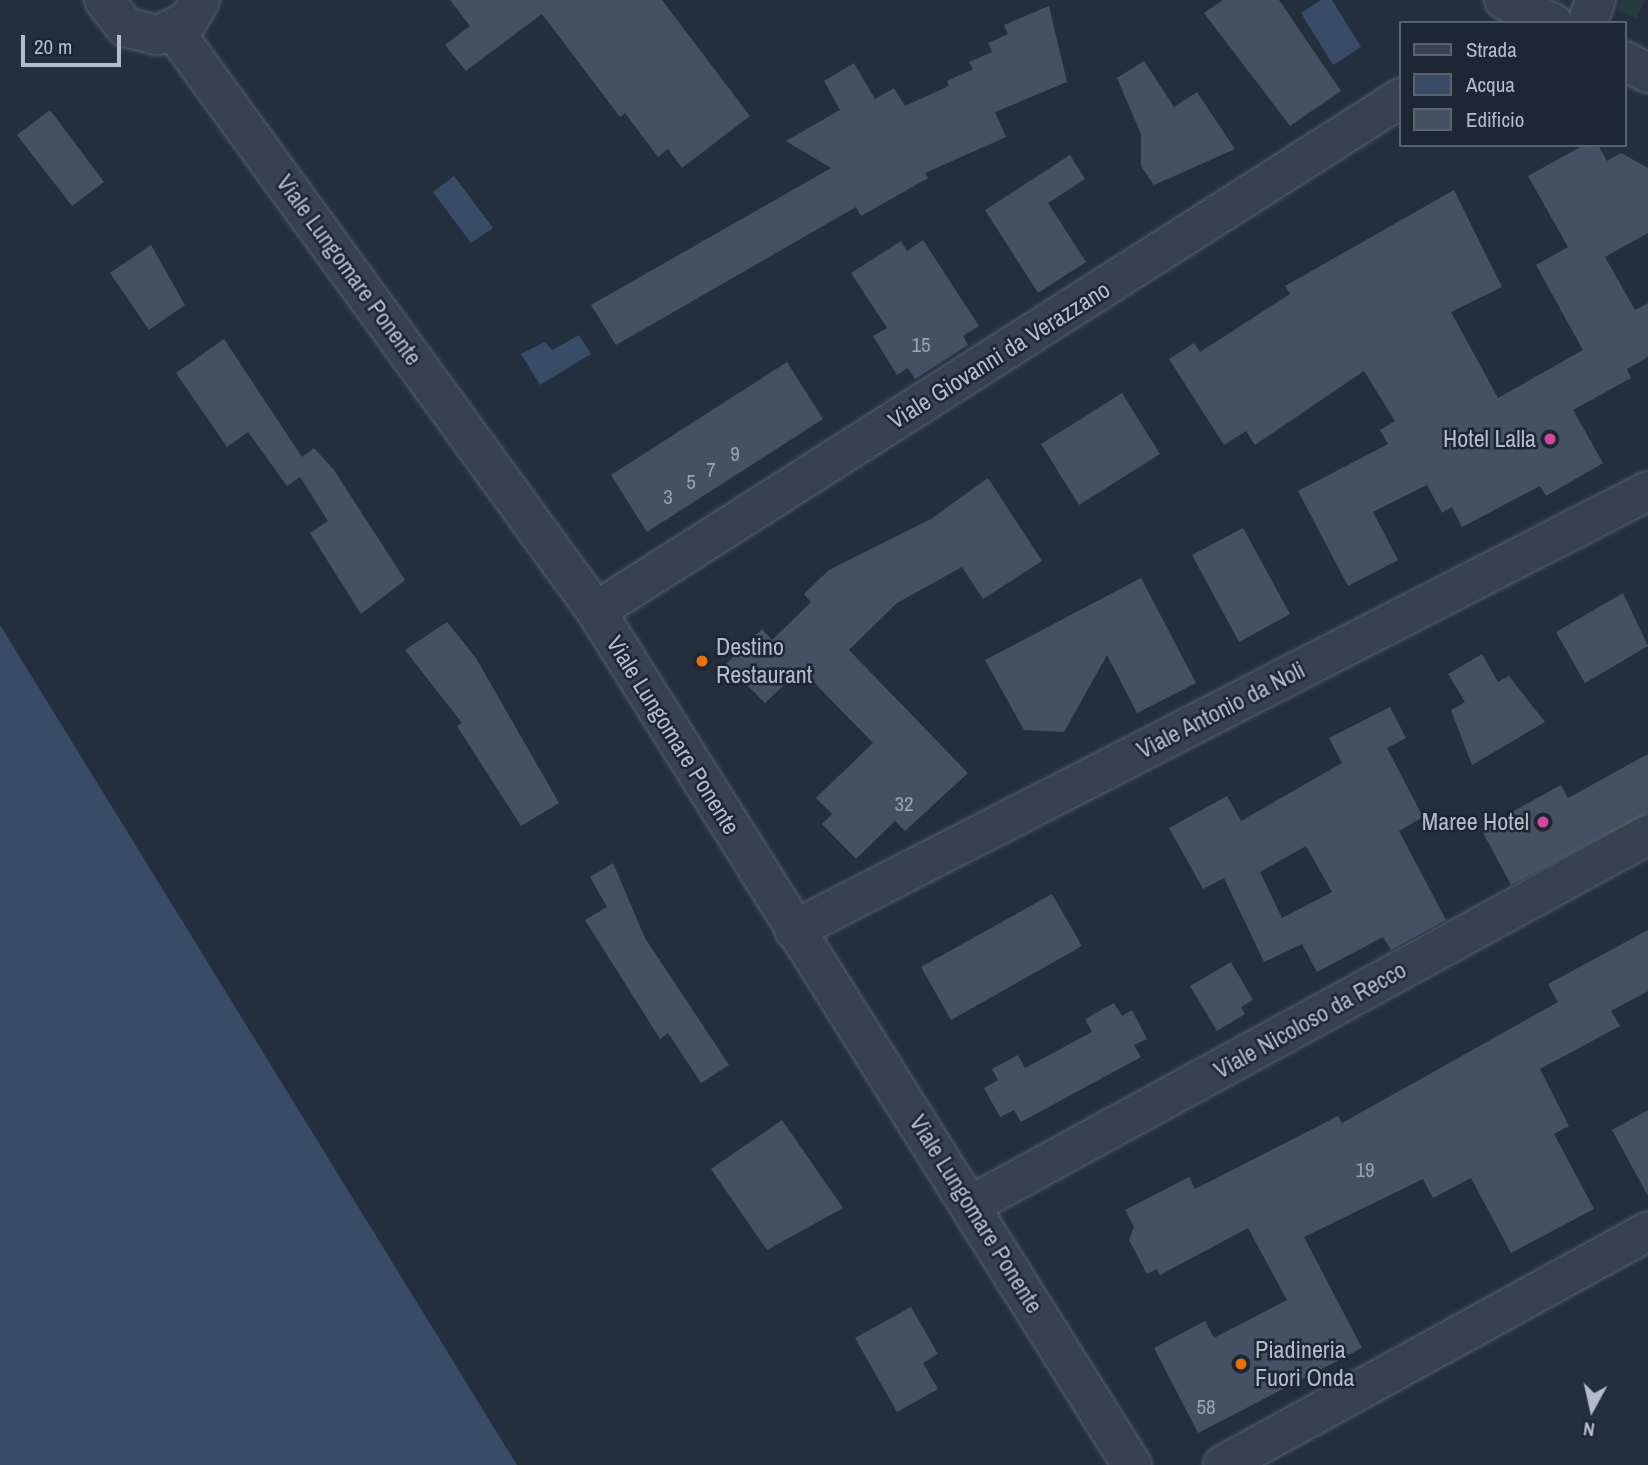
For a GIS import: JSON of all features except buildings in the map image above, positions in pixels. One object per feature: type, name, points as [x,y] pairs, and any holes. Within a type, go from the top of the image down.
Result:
[{"type":"street","points":[[104,0],[125,27],[158,35],[174,31],[200,0]]},
{"type":"street","points":[[1588,21],[1596,0]]},
{"type":"street","name":"Viale Lungomare Ponente","points":[[174,31],[596,611],[1132,1465]]},
{"type":"street","points":[[1627,62],[1648,73]]},
{"type":"street","name":"Viale Giovanni da Verazzano","points":[[596,611],[1400,99]]},
{"type":"street","name":"Viale Antonio da Noli","points":[[794,930],[1648,491]]},
{"type":"street","name":"Viale Nicoloso da Recco","points":[[971,1205],[1648,835]]},
{"type":"street","points":[[1223,1465],[1648,1231]]},
{"type":"green space","points":[[1621,0],[1645,0],[1637,18],[1617,10]]},
{"type":"water","points":[[1321,0],[1332,0],[1361,47],[1333,65],[1301,13]]},
{"type":"water","points":[[454,176],[493,228],[471,243],[433,192]]},
{"type":"water","points":[[579,335],[591,354],[540,385],[521,354],[545,342],[552,350]]},
{"type":"water","points":[[0,625],[517,1465],[0,1465]]},
{"type":"place","name":"Hotel Lalla","points":[[1550,439]]},
{"type":"place","name":"Destino Restaurant","points":[[702,661]]},
{"type":"place","name":"Maree Hotel","points":[[1543,822]]},
{"type":"place","name":"Piadineria Fuori Onda","points":[[1241,1364]]}]
